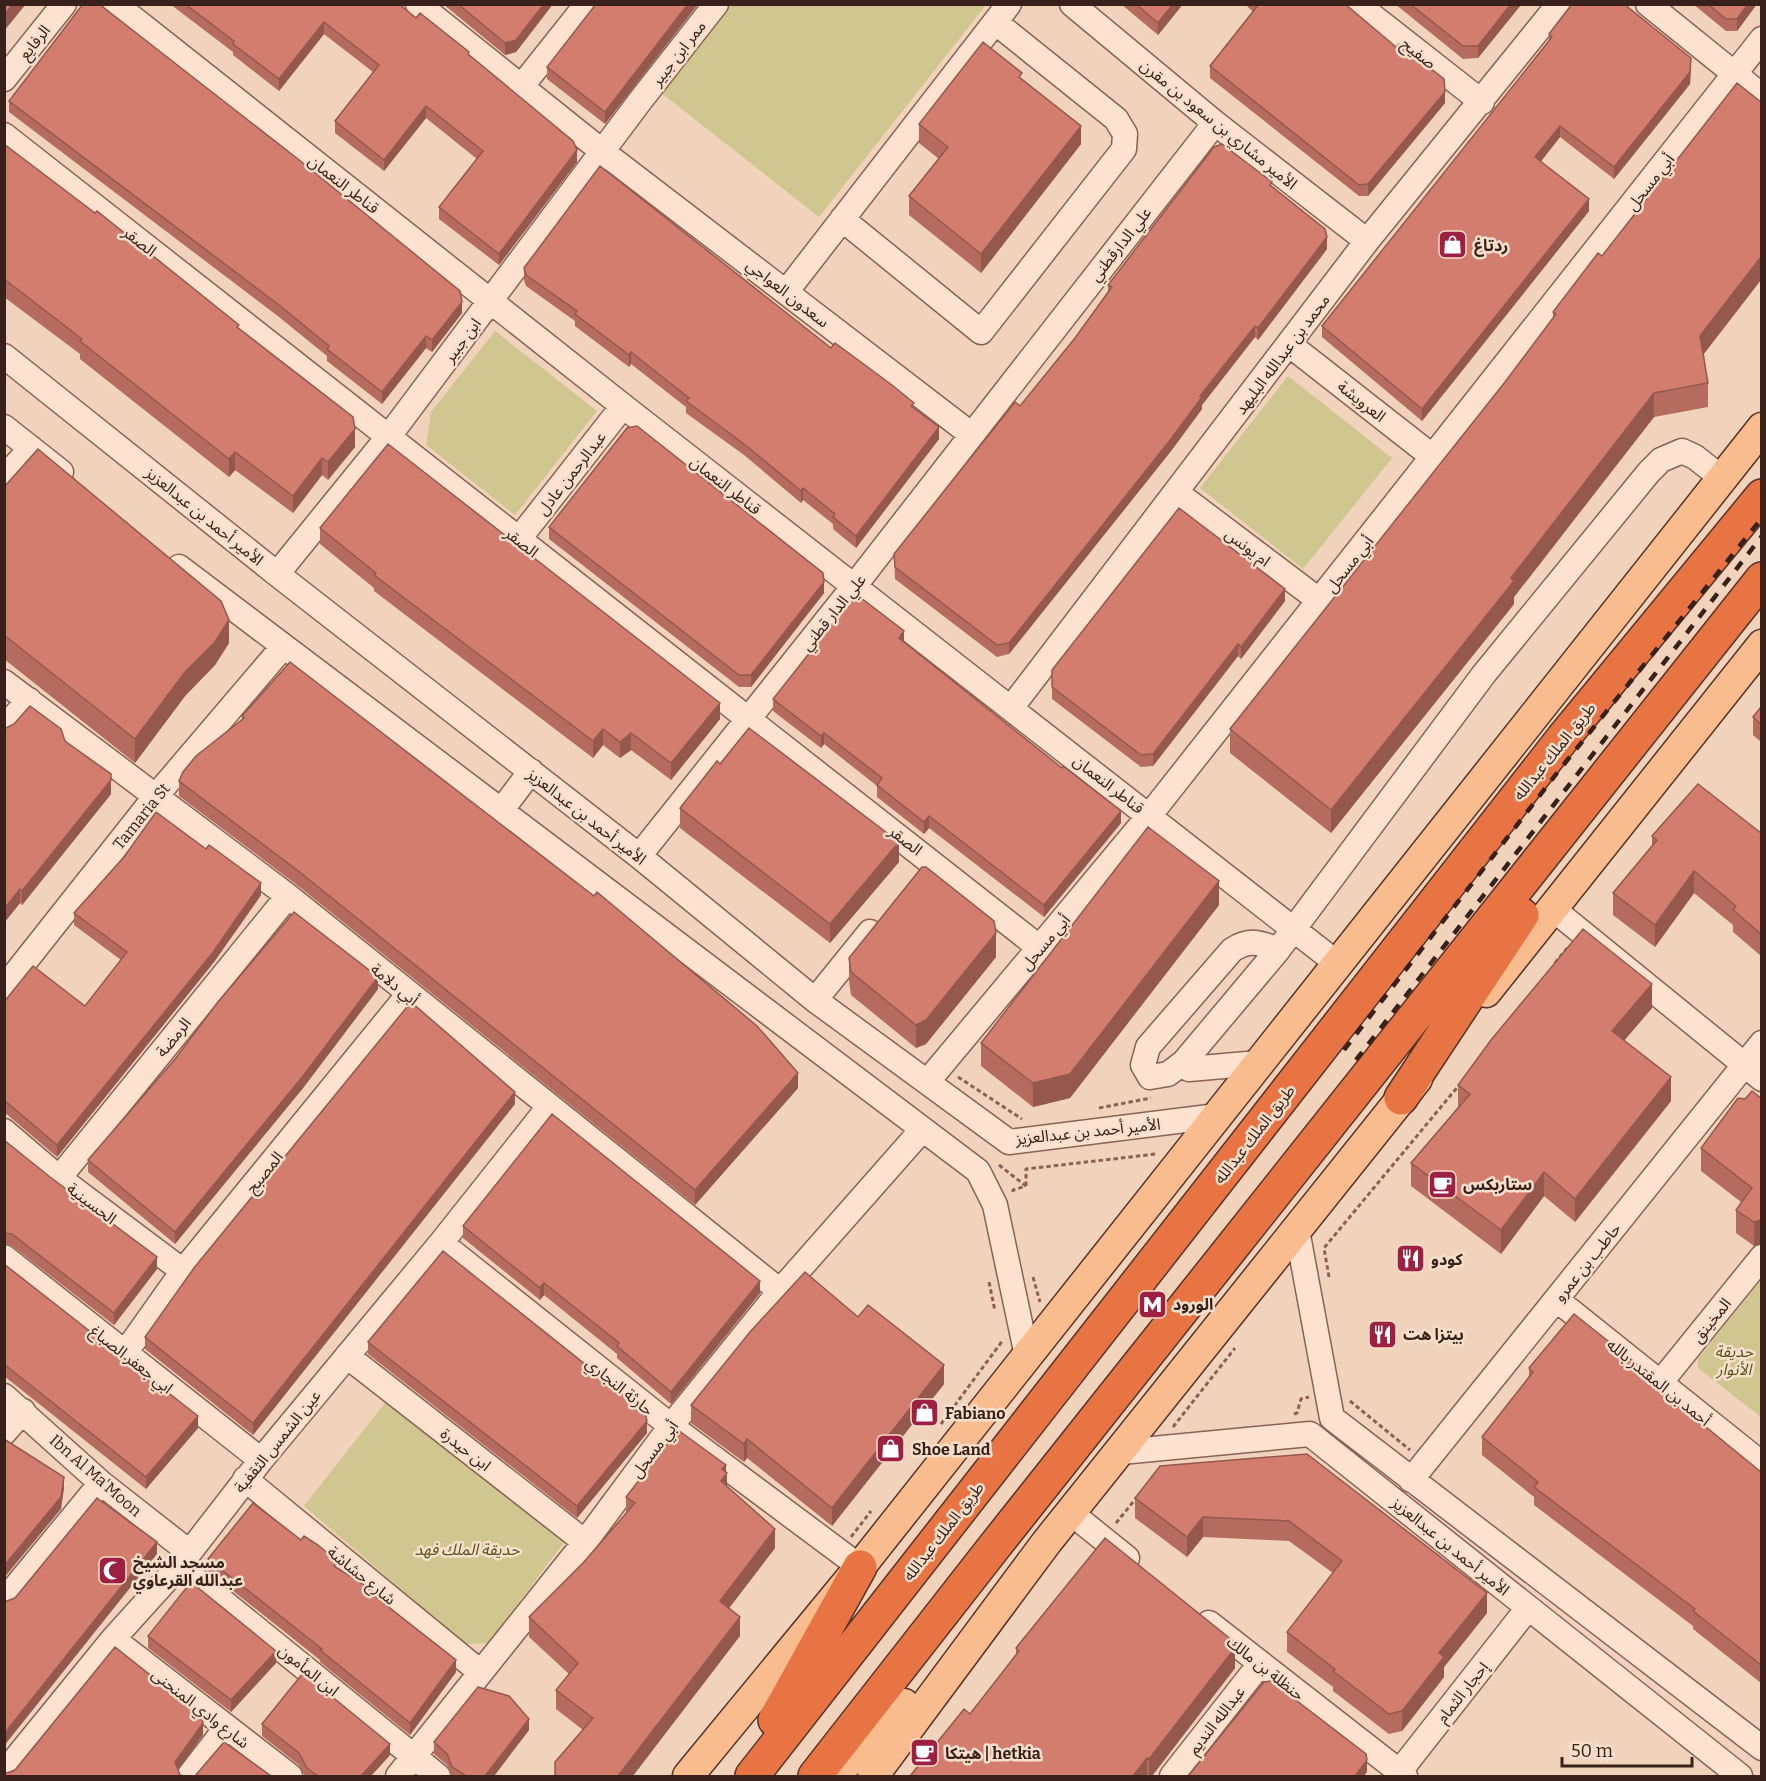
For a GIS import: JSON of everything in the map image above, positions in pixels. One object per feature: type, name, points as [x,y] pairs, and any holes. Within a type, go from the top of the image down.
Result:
[{"type":"highway","name":"طريق الملك عبدالله","points":[[752,1776],[1563,738],[1761,496]]},
{"type":"highway","points":[[815,1776],[1761,579]]},
{"type":"highway","points":[[1401,1098],[1506,936],[1583,831],[1617,761]]},
{"type":"highway","points":[[740,1776],[773,1724],[850,1559]]},
{"type":"main road","points":[[688,1776],[850,1559],[1027,1356],[1724,479],[1761,428]]},
{"type":"main road","points":[[832,1776],[877,1736],[1071,1514],[1761,645]]},
{"type":"main road","points":[[1371,924],[1563,738]]},
{"type":"main road","points":[[873,1776],[1046,1543]]},
{"type":"street","name":"الرفايع","points":[[4,79],[64,4]]},
{"type":"street","name":"قناطر النعمان","points":[[115,4],[623,406],[1338,964]]},
{"type":"street","name":"سعدون العواجي","points":[[418,4],[603,152],[972,435]]},
{"type":"street","points":[[521,87],[587,4]]},
{"type":"street","name":"ممر ابن جبير","points":[[640,101],[716,4]]},
{"type":"street","name":"الأمير مشاري بن سعود بن مقرن","points":[[1072,4],[1215,123],[1367,241]]},
{"type":"street","name":"صفيح","points":[[1357,4],[1482,102]]},
{"type":"street","name":"محمد بن عبدالله البليهد","points":[[1011,708],[1290,345],[1367,241],[1482,102],[1559,4]]},
{"type":"street","points":[[1648,4],[1761,96]]},
{"type":"street","points":[[786,292],[842,219],[1002,13],[1116,118],[1125,134],[1124,150],[981,332],[842,219]]},
{"type":"street","name":"أبي مسحل","points":[[934,1073],[1149,816],[1761,39]]},
{"type":"street","name":"ابن جبير","points":[[277,574],[389,436],[640,101]]},
{"type":"street","name":"علي الدارقطني","points":[[1025,365],[1215,123]]},
{"type":"street","name":"الصقر","points":[[4,135],[389,436],[518,540],[748,717],[922,868],[1040,948]]},
{"type":"street","name":"العرويشة","points":[[1290,345],[1433,457]]},
{"type":"street","name":"الأمير أحمد بن عبدالعزيز","points":[[4,356],[277,574],[639,856],[814,1000],[934,1073],[1009,1142],[1217,1116]]},
{"type":"street","name":"علي الدار قطني","points":[[639,856],[855,585],[1025,365]]},
{"type":"street","name":"عبدالرحمن عادل","points":[[518,540],[623,406]]},
{"type":"street","points":[[4,426],[77,485]]},
{"type":"street","points":[[4,478],[31,448]]},
{"type":"street","points":[[1278,950],[1252,942],[1243,943],[1232,950],[1148,1047],[1143,1059],[1146,1072],[1154,1078],[1168,1074],[1184,1062],[1278,950],[1484,674],[1655,466],[1673,453],[1682,451],[1695,456],[1724,479]]},
{"type":"street","name":"ام يونس","points":[[1177,493],[1320,601]]},
{"type":"street","points":[[160,552],[282,648],[921,1131],[978,1171],[995,1205],[1027,1356]]},
{"type":"street","name":"Tamaria St","points":[[4,988],[156,796],[282,648]]},
{"type":"street","name":"أبي دلامة","points":[[4,682],[288,896],[408,995],[780,1291]]},
{"type":"street","points":[[4,728],[28,700]]},
{"type":"street","points":[[500,812],[531,771]]},
{"type":"street","name":"الرمضة","points":[[59,1178],[288,896]]},
{"type":"street","points":[[1553,909],[1753,1072]]},
{"type":"street","points":[[814,1000],[886,912]]},
{"type":"street","name":"المصبح","points":[[124,1353],[183,1271],[408,995]]},
{"type":"street","name":"حاطب بن عمرو","points":[[1418,1471],[1557,1300],[1753,1072],[1761,1043]]},
{"type":"street","points":[[1184,1062],[1189,1069],[1258,1063]]},
{"type":"street","name":"عين الشمس الثقفية","points":[[4,1773],[113,1639],[184,1559],[245,1479],[441,1243],[549,1107]]},
{"type":"street","name":"الحسينية","points":[[4,1131],[59,1178],[183,1271]]},
{"type":"street","name":"أبي مسحل","points":[[398,1776],[479,1671],[585,1542],[671,1426],[780,1291],[921,1131]]},
{"type":"street","name":"الأمير أحمد بن عبدالعزيز","points":[[1297,1230],[1332,1418],[1418,1471],[1761,1748]]},
{"type":"street","name":"حارثة النجاري","points":[[441,1243],[671,1426],[850,1559]]},
{"type":"street","name":"ابي جعفر الصباغ","points":[[4,1257],[261,1460]]},
{"type":"street","name":"المخينق","points":[[1660,1383],[1761,1257]]},
{"type":"street","name":"أحمد بن المقتدر بالله","points":[[1557,1300],[1761,1464]]},
{"type":"street","name":"ابن حيدرة","points":[[347,1356],[585,1542]]},
{"type":"street","points":[[4,1433],[14,1404]]},
{"type":"street","name":"Ibn Al Ma'Moon","points":[[14,1404],[184,1559]]},
{"type":"street","name":"الأمير أحمد بن عبدالعزيز","points":[[1121,1452],[1310,1434],[1740,1776]]},
{"type":"street","name":"شارع حشاشة","points":[[245,1479],[479,1671]]},
{"type":"street","points":[[4,1601],[101,1483]]},
{"type":"street","points":[[1071,1514],[1140,1569]]},
{"type":"street","name":"ابن المأمون","points":[[184,1559],[438,1776]]},
{"type":"street","name":"إحجار الثمام","points":[[1400,1775],[1528,1608]]},
{"type":"street","name":"حنظلة بن مالك","points":[[1196,1612],[1400,1775]]},
{"type":"street","name":"شارع وادي المنحنى","points":[[113,1639],[290,1776]]},
{"type":"street","name":"عبدالله النديم","points":[[1172,1776],[1260,1664]]},
{"type":"street","points":[[189,1776],[226,1728]]},
{"type":"path","points":[[1551,968],[1580,931]]},
{"type":"path","points":[[934,1073],[1028,1122]]},
{"type":"path","points":[[1330,1287],[1324,1248],[1465,1078]]},
{"type":"path","points":[[1093,1109],[1159,1097]]},
{"type":"path","points":[[998,1164],[1026,1186],[1026,1168],[1167,1153]]},
{"type":"path","points":[[988,1276],[990,1297],[996,1314]]},
{"type":"path","points":[[938,1427],[1004,1339],[1001,1331]]},
{"type":"path","points":[[1184,1426],[1172,1428],[1236,1346]]},
{"type":"path","points":[[1286,1415],[1298,1413],[1301,1399],[1317,1395]]},
{"type":"path","points":[[1348,1398],[1418,1471]]},
{"type":"path","points":[[1103,1539],[1139,1495]]},
{"type":"path","points":[[850,1559],[875,1507]]},
{"type":"green space","points":[[729,5],[986,5],[819,217],[660,92]]},
{"type":"green space","points":[[495,331],[597,411],[515,515],[426,445],[431,412]]},
{"type":"green space","points":[[1288,376],[1392,458],[1303,569],[1200,488]]},
{"type":"green space","name":"حديقة الأنوار","points":[[1761,1280],[1761,1417],[1698,1368],[1698,1359]]},
{"type":"green space","name":"حديقة الملك فهد","points":[[388,1399],[569,1536],[488,1643],[465,1644],[304,1506]]},
{"type":"building","points":[[4,4],[13,4],[4,15]]},
{"type":"building","points":[[83,4],[99,4],[303,163],[460,291],[462,302],[432,340],[426,336],[382,392],[327,349],[329,346],[279,305],[9,101]]},
{"type":"building","points":[[185,4],[399,4],[416,18],[420,13],[469,52],[468,54],[573,141],[577,150],[499,254],[439,207],[483,151],[426,106],[384,160],[335,121],[379,65],[324,22],[279,79]]},
{"type":"building","points":[[458,4],[544,4],[516,40],[505,43]]},
{"type":"building","points":[[596,4],[688,4],[605,112],[547,67]]},
{"type":"building","points":[[1136,4],[1173,4],[1158,23]]},
{"type":"building","points":[[1259,4],[1345,4],[1396,47],[1399,44],[1444,79],[1445,92],[1368,184],[1359,185],[1210,66]]},
{"type":"building","points":[[1410,4],[1511,4],[1478,46],[1463,46]]},
{"type":"building","points":[[1572,4],[1624,4],[1691,58],[1690,72],[1614,167],[1560,126],[1535,157],[1589,199],[1422,409],[1322,326],[1552,37],[1549,34]]},
{"type":"building","points":[[1708,4],[1748,4],[1737,19],[1726,19]]},
{"type":"building","points":[[983,42],[1022,73],[1019,77],[1081,126],[981,254],[909,196],[948,147],[919,124]]},
{"type":"building","points":[[1737,83],[1761,102],[1761,257],[1700,336],[1708,383],[1654,393],[1511,578],[1514,581],[1331,810],[1230,729],[1505,382],[1556,314],[1553,312],[1598,253],[1602,256]]},
{"type":"building","points":[[4,144],[95,213],[97,211],[239,325],[237,327],[353,417],[355,429],[328,462],[322,458],[293,496],[235,452],[229,459],[80,341],[82,339],[4,279]]},
{"type":"building","points":[[1222,144],[1272,182],[1270,185],[1325,229],[1327,237],[1258,328],[1255,326],[1200,396],[1202,397],[1171,439],[1009,643],[997,645],[895,567],[894,554],[1015,402],[1020,406],[1075,338],[1112,287],[1108,285],[1214,147]]},
{"type":"building","points":[[600,166],[831,348],[835,343],[892,385],[914,403],[911,406],[939,427],[856,536],[833,517],[835,514],[803,488],[801,491],[744,444],[686,401],[689,398],[631,352],[629,355],[575,314],[577,311],[526,275],[524,268]]},
{"type":"building","points":[[637,426],[823,573],[824,582],[751,675],[739,675],[549,527],[627,428]]},
{"type":"building","points":[[388,444],[720,703],[671,763],[631,733],[620,742],[603,729],[593,741],[374,575],[376,573],[320,528]]},
{"type":"building","points":[[38,449],[221,601],[229,620],[215,642],[185,672],[135,739],[4,635],[4,487]]},
{"type":"building","points":[[1179,508],[1285,589],[1241,647],[1238,644],[1153,754],[1141,755],[1052,687],[1052,670]]},
{"type":"building","points":[[856,594],[904,631],[899,638],[1062,768],[1063,766],[1121,811],[1044,905],[929,816],[924,822],[877,785],[882,778],[824,733],[821,736],[773,699]]},
{"type":"building","points":[[290,662],[594,896],[597,892],[757,1026],[798,1073],[695,1190],[297,870],[179,781],[196,756],[244,718],[242,716]]},
{"type":"building","points":[[30,706],[61,729],[65,741],[111,774],[111,780],[22,891],[20,889],[4,909],[4,729],[14,724]]},
{"type":"building","points":[[1761,707],[1761,724],[1753,717]]},
{"type":"building","points":[[749,728],[899,842],[830,924],[680,808],[717,761],[720,764]]},
{"type":"building","points":[[1698,784],[1761,833],[1761,934],[1733,910],[1736,906],[1694,871],[1655,925],[1613,893],[1657,840],[1652,836]]},
{"type":"building","points":[[156,812],[206,849],[209,845],[261,883],[214,951],[57,1145],[4,1100],[4,1002],[33,966],[85,1006],[127,952],[74,913],[124,857]]},
{"type":"building","points":[[1148,827],[1219,881],[1070,1074],[1033,1083],[981,1043]]},
{"type":"building","points":[[922,867],[926,867],[994,921],[996,933],[926,1020],[916,1025],[851,972],[849,958]]},
{"type":"building","points":[[294,912],[378,977],[303,1076],[175,1232],[88,1160],[175,1059],[218,1002]]},
{"type":"building","points":[[1583,929],[1652,984],[1612,1031],[1671,1077],[1575,1199],[1544,1172],[1501,1230],[1411,1163],[1470,1094],[1458,1085],[1491,1040]]},
{"type":"building","points":[[411,1002],[515,1092],[253,1423],[145,1337],[194,1268]]},
{"type":"building","points":[[1752,1091],[1761,1098],[1761,1220],[1754,1222],[1736,1210],[1752,1188],[1701,1148],[1738,1098],[1745,1099]]},
{"type":"building","points":[[552,1114],[760,1281],[671,1392],[617,1346],[619,1343],[544,1283],[540,1288],[463,1226]]},
{"type":"building","points":[[4,1140],[157,1257],[114,1313],[12,1234],[4,1233]]},
{"type":"building","points":[[443,1251],[645,1412],[647,1421],[577,1506],[368,1342]]},
{"type":"building","points":[[4,1264],[198,1416],[146,1477],[4,1364]]},
{"type":"building","points":[[805,1272],[858,1317],[868,1305],[944,1365],[832,1508],[747,1439],[744,1444],[691,1405],[750,1332]]},
{"type":"building","points":[[1574,1314],[1643,1369],[1640,1373],[1761,1472],[1761,1665],[1693,1611],[1695,1609],[1534,1487],[1538,1482],[1482,1437],[1533,1372],[1529,1368]]},
{"type":"building","points":[[678,1430],[726,1465],[722,1469],[727,1473],[721,1481],[775,1529],[720,1601],[740,1617],[618,1776],[555,1776],[555,1762],[593,1718],[556,1690],[578,1663],[529,1617],[583,1563],[635,1503],[626,1497]]},
{"type":"building","points":[[4,1439],[64,1477],[61,1497],[4,1566]]},
{"type":"building","points":[[1307,1454],[1487,1593],[1439,1653],[1444,1657],[1402,1711],[1389,1714],[1287,1632],[1342,1561],[1289,1521],[1203,1517],[1187,1537],[1135,1498],[1160,1466]]},
{"type":"building","points":[[97,1498],[157,1542],[4,1734],[4,1602],[15,1598]]},
{"type":"building","points":[[253,1503],[301,1540],[304,1536],[318,1545],[338,1562],[334,1566],[374,1591],[372,1594],[456,1660],[410,1723],[320,1650],[322,1649],[208,1559]]},
{"type":"building","points":[[1105,1538],[1233,1641],[1235,1648],[1149,1759],[1147,1758],[1133,1776],[910,1776],[964,1709],[970,1714],[1019,1651],[1016,1648]]},
{"type":"building","points":[[191,1582],[276,1651],[231,1700],[148,1636]]},
{"type":"building","points":[[115,1647],[202,1716],[203,1723],[175,1762],[180,1775],[184,1776],[4,1776],[15,1770]]},
{"type":"building","points":[[303,1673],[390,1744],[361,1776],[318,1776],[307,1768],[299,1753],[262,1724]]},
{"type":"building","points":[[1271,1681],[1366,1754],[1367,1760],[1355,1776],[1188,1776],[1264,1682]]},
{"type":"building","points":[[478,1687],[509,1696],[529,1719],[485,1776],[466,1776],[452,1767],[447,1754],[434,1742]]},
{"type":"building","points":[[224,1742],[271,1776],[195,1776]]},
{"type":"railway","points":[[1344,1050],[1557,773],[1762,518]]},
{"type":"railway","points":[[1356,1060],[1762,536]]},
{"type":"place","name":"ردتاغ","points":[[1453,245]]},
{"type":"place","name":"ستاربكس","points":[[1442,1184]]},
{"type":"place","name":"كودو","points":[[1410,1259]]},
{"type":"place","name":"الورود","points":[[1152,1304]]},
{"type":"place","name":"بيتزا هت","points":[[1382,1334]]},
{"type":"place","name":"Fabiano","points":[[924,1413]]},
{"type":"place","name":"Shoe Land","points":[[891,1449]]},
{"type":"place","name":"مسجد الشيخ عبدالله القرعاوي","points":[[112,1571]]},
{"type":"place","name":"هيتكا | hetkia","points":[[924,1753]]}]
